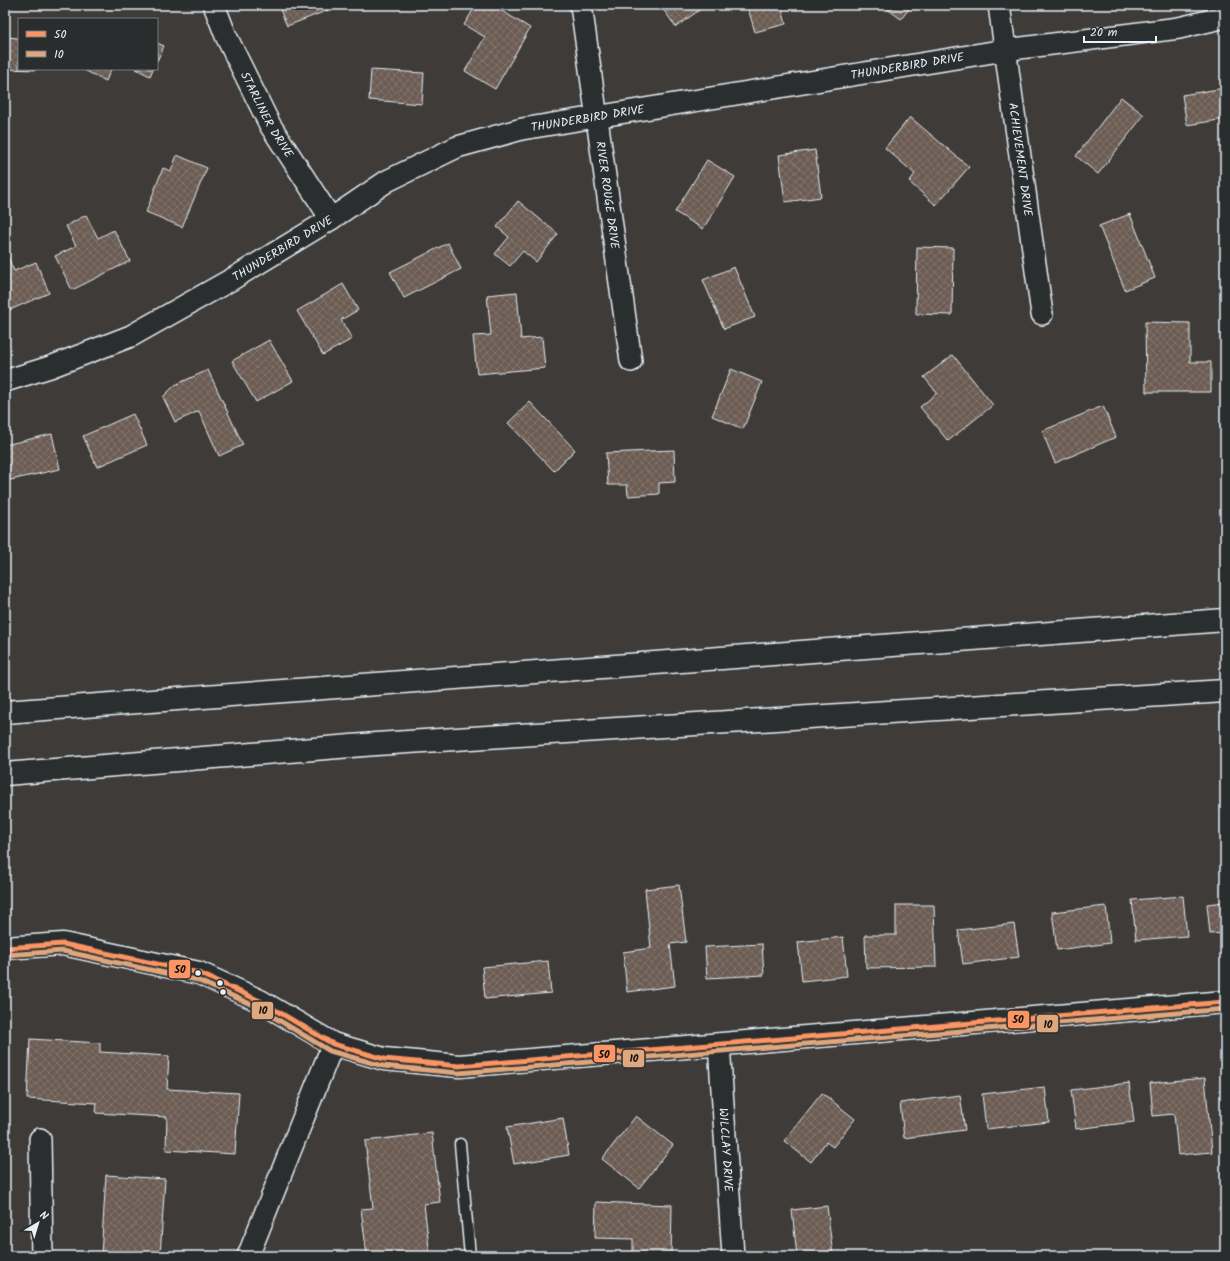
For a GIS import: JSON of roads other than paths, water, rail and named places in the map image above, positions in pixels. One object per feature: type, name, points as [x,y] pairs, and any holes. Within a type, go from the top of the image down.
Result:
[{"type":"main road","points":[[5,712],[1225,620]]},
{"type":"main road","points":[[5,774],[376,744],[1225,691]]},
{"type":"main road","points":[[5,948],[63,944],[199,973],[260,1001],[334,1044],[384,1060],[459,1066],[1225,1002]]},
{"type":"street","name":"STARLINER DRIVE","points":[[214,5],[226,36],[270,125],[331,218]]},
{"type":"street","name":"RIVER ROUGE DRIVE","points":[[581,5],[631,361]]},
{"type":"street","name":"ACHIEVEMENT DRIVE","points":[[999,5],[1042,314]]},
{"type":"street","name":"THUNDERBIRD DRIVE","points":[[5,381],[50,367],[131,336],[234,278],[331,218],[387,181],[457,147],[522,129],[1006,50],[1179,28],[1225,17]]},
{"type":"street","points":[[248,1256],[334,1044]]},
{"type":"street","name":"WILCLAY DRIVE","points":[[718,1044],[733,1256]]},
{"type":"street","points":[[40,1139],[42,1256]]},
{"type":"lane","points":[[460,1144],[470,1256]]}]
